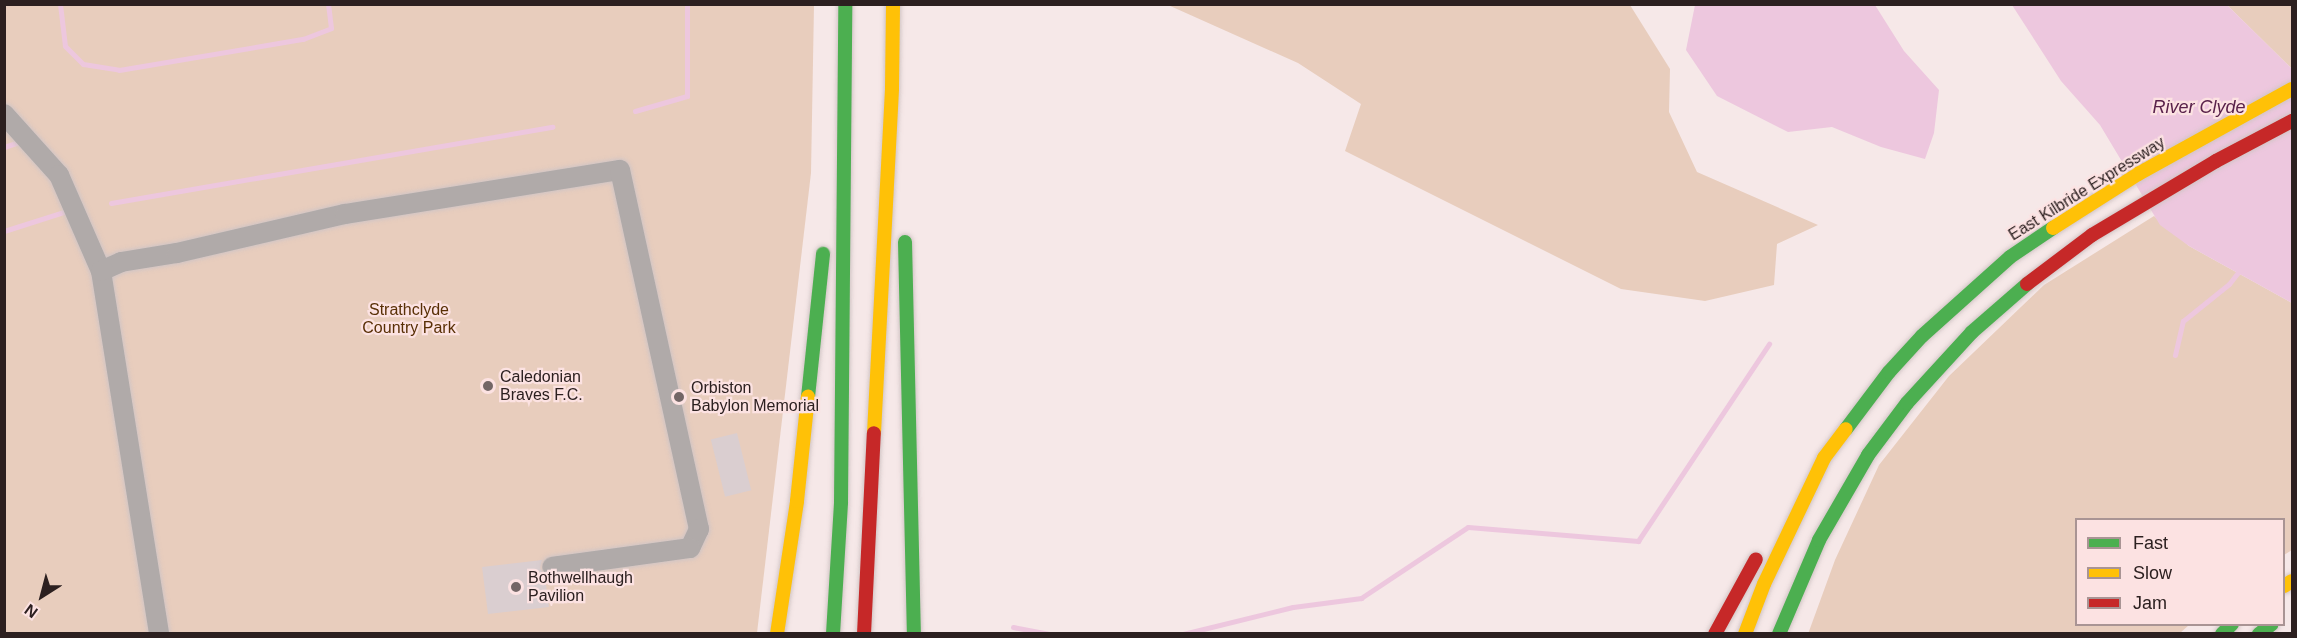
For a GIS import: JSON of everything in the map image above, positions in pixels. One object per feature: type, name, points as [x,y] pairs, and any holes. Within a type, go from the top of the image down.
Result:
[{"type":"highway","points":[[833,633],[840,502],[842,95],[845,4]]},
{"type":"highway","points":[[864,633],[892,88],[893,4]]},
{"type":"highway","points":[[892,88],[902,171]]},
{"type":"highway","name":"East Kilbride Expressway","points":[[1744,633],[1764,584],[1824,458],[1889,372],[1937,321],[2010,257],[2074,213],[2138,174],[2292,90]]},
{"type":"highway","points":[[828,208],[842,95]]},
{"type":"highway","points":[[1779,633],[1819,540],[1868,455],[1927,380],[2008,298],[2092,235],[2216,161],[2292,121]]},
{"type":"highway","points":[[905,228],[907,413],[914,633]]},
{"type":"highway","points":[[777,633],[797,501],[824,242]]},
{"type":"highway","points":[[1715,633],[1767,541],[1824,458]]},
{"type":"highway","points":[[1802,618],[1819,540]]},
{"type":"street","points":[[4,114],[58,175],[101,271],[159,633]]},
{"type":"street","points":[[101,271],[121,262],[177,254],[345,214],[620,170],[699,529],[690,548],[552,567]]},
{"type":"green space","name":"Strathclyde Country Park","points":[[5,5],[814,5],[811,173],[757,633],[5,633]]},
{"type":"green space","points":[[1168,5],[1630,5],[1670,69],[1669,112],[1697,172],[1818,225],[1777,244],[1774,285],[1705,301],[1621,289],[1345,151],[1361,104],[1298,63]]},
{"type":"green space","points":[[2227,5],[2292,5],[2292,69]]},
{"type":"green space","points":[[2154,216],[2189,246],[2292,303],[2292,550],[2285,554],[2285,518],[2075,518],[2075,626],[2188,626],[2180,633],[1808,634],[1835,560],[1879,465],[1949,376],[2044,285]]},
{"type":"water","points":[[1695,5],[1875,5],[1904,51],[1939,90],[1934,133],[1925,159],[1881,147],[1832,127],[1788,132],[1717,96],[1686,50]]},
{"type":"water","name":"River Clyde","points":[[2012,5],[2227,5],[2292,69],[2292,303],[2189,246],[2160,225],[2100,125],[2061,81]]},
{"type":"building","points":[[737,433],[751,490],[725,497],[711,440]]},
{"type":"building","name":"Bothwellhaugh Pavilion","points":[[542,560],[540,568],[545,577],[549,607],[488,614],[482,567]]},
{"type":"waterway","points":[[60,4],[65,46],[83,64],[119,70],[303,39],[331,28],[328,4]]},
{"type":"waterway","points":[[635,111],[687,96],[687,4]]},
{"type":"waterway","points":[[111,203],[553,127]]},
{"type":"waterway","points":[[4,147],[16,143]]},
{"type":"waterway","points":[[4,231],[64,212]]},
{"type":"waterway","points":[[2175,355],[2183,321],[2229,284],[2240,270]]},
{"type":"waterway","points":[[1183,634],[1293,607],[1361,598],[1468,527],[1638,541],[1769,344]]},
{"type":"waterway","points":[[1013,627],[1049,634]]},
{"type":"traffic: fast","points":[[833,634],[841,502],[845,4]]},
{"type":"traffic: fast","points":[[1846,429],[1889,372],[1922,336],[2010,257],[2053,228]]},
{"type":"traffic: fast","points":[[905,242],[914,634]]},
{"type":"traffic: fast","points":[[808,397],[823,254]]},
{"type":"traffic: fast","points":[[1779,634],[1819,540],[1868,455],[1907,403],[1972,332],[2027,284]]},
{"type":"traffic: fast","points":[[2222,634],[2230,626]]},
{"type":"traffic: fast","points":[[2259,634],[2269,626]]},
{"type":"traffic: slow","points":[[874,433],[892,88],[893,4]]},
{"type":"traffic: slow","points":[[2053,228],[2138,174],[2292,89]]},
{"type":"traffic: slow","points":[[777,634],[797,501],[808,397]]},
{"type":"traffic: slow","points":[[1745,634],[1764,584],[1824,458],[1846,429]]},
{"type":"traffic: slow","points":[[2285,585],[2292,581]]},
{"type":"traffic: jam","points":[[2027,284],[2092,235],[2216,161],[2292,121]]},
{"type":"traffic: jam","points":[[864,634],[874,433]]},
{"type":"traffic: jam","points":[[1715,634],[1756,559]]},
{"type":"place","name":"Caledonian Braves F.C.","points":[[488,386]]},
{"type":"place","name":"Orbiston Babylon Memorial","points":[[679,397]]},
{"type":"place","name":"Bothwellhaugh Pavilion","points":[[516,587]]}]
